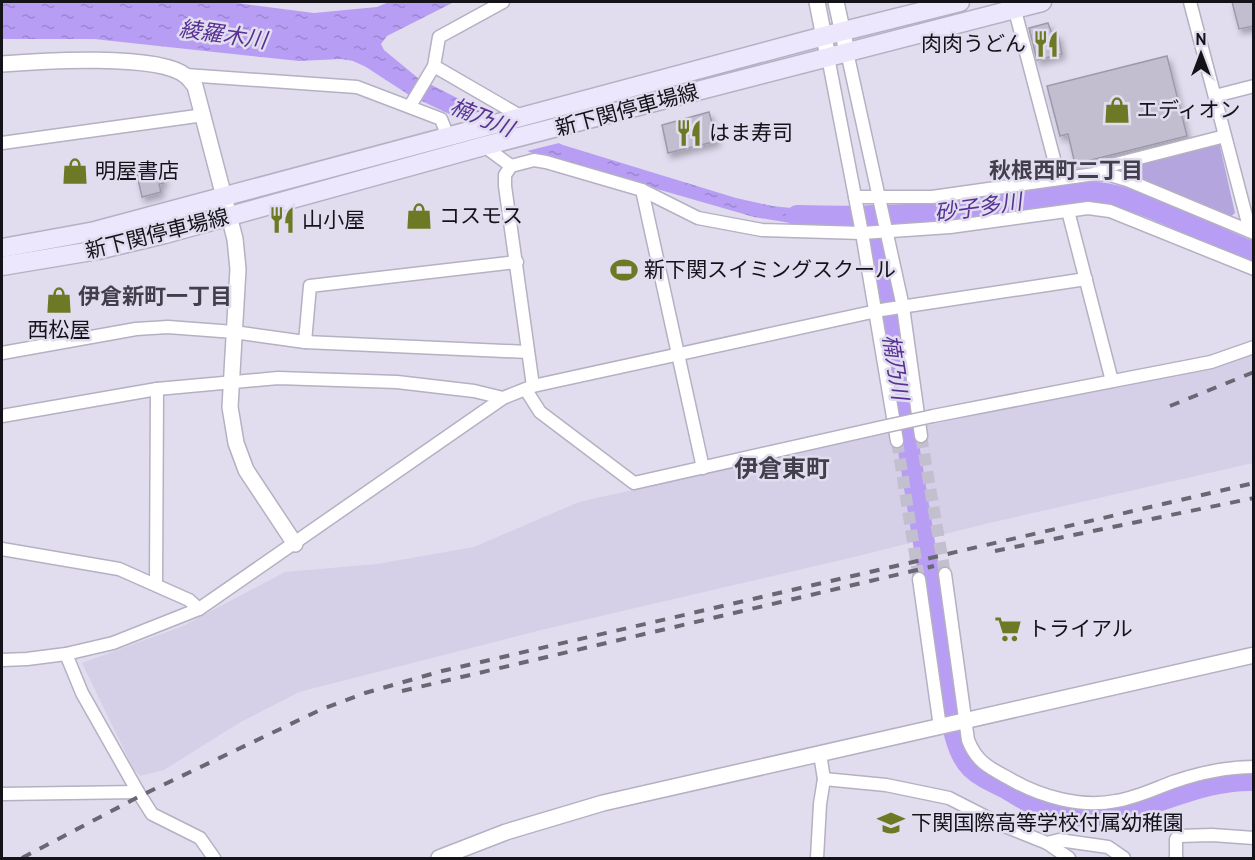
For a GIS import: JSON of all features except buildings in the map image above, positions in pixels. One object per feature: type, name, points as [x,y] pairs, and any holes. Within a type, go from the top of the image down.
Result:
[{"type":"main road","name":"新下関停車場線","points":[[2,248],[95,231],[225,198],[824,36],[960,2]]},
{"type":"main road","name":"新下関停車場線","points":[[2,266],[98,250],[847,52],[1013,5],[1042,2]]},
{"type":"street","points":[[411,104],[432,69],[439,37],[503,2]]},
{"type":"street","points":[[817,2],[878,311],[897,441]]},
{"type":"street","points":[[836,2],[880,198],[921,436]]},
{"type":"street","points":[[1190,2],[1252,232]]},
{"type":"street","points":[[1013,5],[1059,178]]},
{"type":"street","points":[[2,64],[86,60],[130,62],[169,69],[186,75],[357,87],[411,104],[441,118],[448,137]]},
{"type":"street","points":[[432,69],[520,118]]},
{"type":"street","points":[[186,75],[195,86],[204,115],[236,239],[238,269],[230,381],[230,407],[236,443],[246,470],[295,544]]},
{"type":"street","points":[[1215,96],[1254,86]]},
{"type":"street","points":[[2,143],[204,115]]},
{"type":"street","points":[[1095,174],[1104,167],[1225,136]]},
{"type":"street","points":[[488,146],[511,166]]},
{"type":"street","points":[[1254,269],[1110,211],[1088,208],[950,227],[863,231],[762,230],[698,218],[642,190],[546,162],[534,160],[511,166],[505,175],[528,352],[530,388],[540,412],[634,483],[933,416],[1210,362],[1254,346]]},
{"type":"street","points":[[856,199],[932,196],[1059,178],[1095,174],[1110,175],[1252,232]]},
{"type":"street","points":[[642,190],[703,468]]},
{"type":"street","points":[[1068,211],[1112,381]]},
{"type":"street","points":[[305,342],[310,286],[516,262]]},
{"type":"street","points":[[2,660],[66,654],[113,644],[199,609],[503,398],[530,388],[878,311],[1086,279]]},
{"type":"street","points":[[2,353],[136,329],[168,327],[234,332],[305,342],[528,352]]},
{"type":"street","points":[[2,416],[157,389],[278,378],[397,382],[474,391],[503,398]]},
{"type":"street","points":[[156,585],[157,389]]},
{"type":"street","points":[[2,549],[119,569],[189,600],[199,609]]},
{"type":"street","points":[[945,574],[968,740],[973,752],[983,764],[1035,792],[1087,803],[1115,802],[1193,776],[1220,770],[1254,767]]},
{"type":"street","points":[[919,579],[940,727]]},
{"type":"street","points":[[66,654],[82,693],[152,814],[200,838],[214,858]]},
{"type":"street","points":[[439,858],[506,832],[603,802],[966,722],[1254,655]]},
{"type":"street","points":[[817,858],[824,779],[820,754]]},
{"type":"street","points":[[824,779],[886,785],[949,798],[1002,825],[1047,843],[1069,858]]},
{"type":"street","points":[[2,794],[138,792]]},
{"type":"street","points":[[1176,858],[1176,839],[1179,836],[1212,835],[1254,838]]},
{"type":"street","points":[[1047,843],[1059,840],[1107,847],[1124,858]]},
{"type":"shaded area","points":[[1219,142],[1235,213],[1229,218],[1112,171],[1113,166]]},
{"type":"shaded area","points":[[1253,354],[1253,463],[989,523],[541,630],[299,692],[239,723],[164,770],[140,776],[133,768],[82,663],[183,626],[285,572],[377,564],[474,547],[579,502],[1064,396],[1211,367]]},
{"type":"water","name":"綾羅木川","points":[[2,2],[229,2],[314,13],[377,7],[389,2],[454,2],[387,36],[381,44],[384,50],[418,78],[461,100],[563,145],[736,198],[772,206],[829,212],[828,226],[802,225],[754,217],[532,153],[409,95],[353,61],[341,59],[299,61],[94,39],[2,39]]},
{"type":"pier","points":[[489,109],[563,142],[523,152],[453,119]]},
{"type":"waterway","name":"砂子多川","points":[[797,216],[911,215],[995,206],[1042,196],[1090,192],[1143,204],[1254,253]]},
{"type":"waterway","name":"楠乃川","points":[[871,216],[955,734],[967,763],[979,774],[1039,807],[1079,815],[1105,814],[1130,809],[1202,787],[1254,780]]},
{"type":"tunnel","points":[[921,436],[945,574]]},
{"type":"tunnel","points":[[897,441],[919,579]]},
{"type":"railway","points":[[1170,406],[1254,372]]},
{"type":"railway","points":[[22,858],[142,795],[320,710],[365,693],[442,671],[1254,483]]},
{"type":"railway","points":[[995,551],[1254,498]]},
{"type":"railway","points":[[402,691],[934,566]]},
{"type":"place","name":"肉肉うどん","points":[[1046,44]]},
{"type":"place","name":"エディオン","points":[[1117,110]]},
{"type":"place","name":"はま寿司","points":[[689,133]]},
{"type":"place","name":"明屋書店","points":[[75,171]]},
{"type":"place","name":"コスモス","points":[[419,216]]},
{"type":"place","name":"山小屋","points":[[282,220]]},
{"type":"place","name":"新下関スイミングスクール","points":[[624,270]]},
{"type":"place","name":"西松屋","points":[[59,300]]},
{"type":"place","name":"トライアル","points":[[1008,629]]},
{"type":"place","name":"下関国際高等学校付属幼稚園","points":[[891,823]]},
{"type":"district","name":"秋根西町二丁目","points":[[1066,170]]},
{"type":"district","name":"伊倉新町一丁目","points":[[155,296]]},
{"type":"district","name":"伊倉東町","points":[[782,469]]}]
